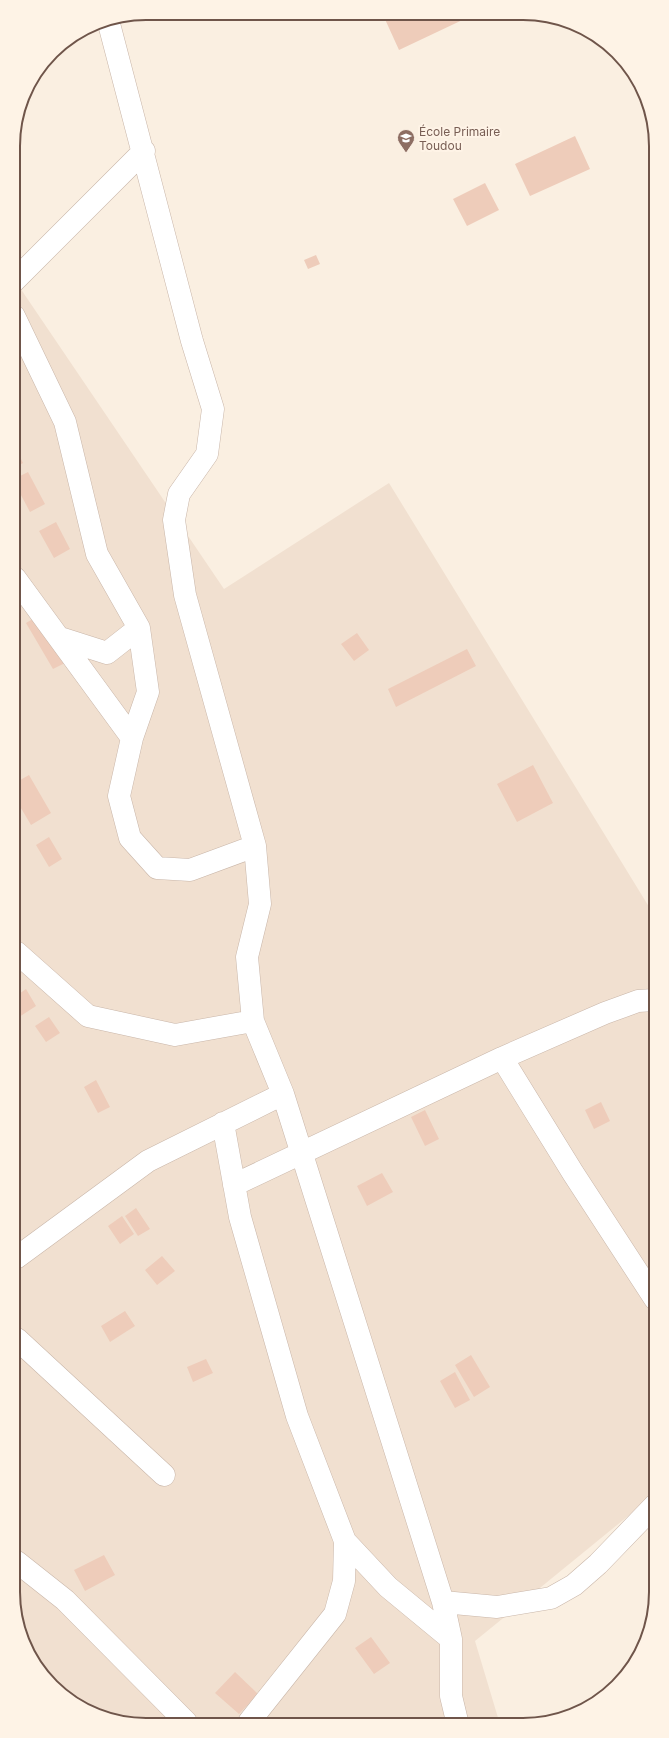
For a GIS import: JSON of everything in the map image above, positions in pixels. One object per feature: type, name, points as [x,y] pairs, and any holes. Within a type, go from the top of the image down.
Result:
[{"type":"street","points":[[109,25],[144,151],[192,341],[213,409],[206,454],[179,494],[174,520],[185,595],[255,846],[260,904],[247,957],[253,1021],[282,1094],[302,1152],[442,1602],[451,1639],[451,1696],[456,1718]]},
{"type":"street","points":[[20,275],[144,151]]},
{"type":"street","points":[[20,328],[65,422],[97,554],[140,628],[148,692],[132,738],[119,796],[130,838],[157,868],[190,870],[255,846]]},
{"type":"street","points":[[20,586],[60,638],[132,738]]},
{"type":"street","points":[[60,638],[107,653],[140,628]]},
{"type":"street","points":[[20,956],[88,1016],[175,1035],[253,1021]]},
{"type":"street","points":[[234,1185],[502,1058],[605,1013],[638,1001],[649,1000]]},
{"type":"street","points":[[502,1058],[573,1173],[649,1290]]},
{"type":"street","points":[[20,1255],[148,1161],[282,1094]]},
{"type":"street","points":[[223,1124],[240,1217],[297,1416],[345,1541],[388,1587],[451,1639]]},
{"type":"street","points":[[20,1343],[164,1476]]},
{"type":"street","points":[[442,1602],[497,1607],[550,1598],[574,1585],[598,1564],[649,1512]]},
{"type":"street","points":[[252,1718],[335,1614],[344,1581],[345,1541]]},
{"type":"street","points":[[20,1564],[65,1600],[182,1718]]},
{"type":"shaded area","points":[[20,288],[224,589],[389,483],[649,907],[649,1499],[475,1641],[498,1718],[138,1718],[121,1716],[105,1711],[90,1705],[69,1692],[46,1669],[37,1655],[24,1625],[20,1592]]},
{"type":"building","points":[[385,20],[462,20],[399,50]]},
{"type":"building","points":[[575,136],[590,169],[530,196],[515,164]]},
{"type":"building","points":[[485,183],[499,210],[467,226],[453,199]]},
{"type":"building","points":[[316,255],[320,264],[308,269],[304,260]]},
{"type":"building","points":[[20,457],[23,463],[20,465]]},
{"type":"building","points":[[28,472],[45,504],[30,512],[20,493],[20,476]]},
{"type":"building","points":[[56,522],[70,549],[54,558],[39,531]]},
{"type":"building","points":[[36,617],[67,662],[53,669],[26,623]]},
{"type":"building","points":[[357,633],[369,650],[354,661],[341,644]]},
{"type":"building","points":[[467,649],[476,666],[396,707],[388,689]]},
{"type":"building","points":[[533,765],[553,803],[517,822],[497,784]]},
{"type":"building","points":[[29,775],[51,813],[31,825],[20,806],[20,780]]},
{"type":"building","points":[[49,837],[62,859],[49,867],[36,845]]},
{"type":"building","points":[[26,989],[36,1006],[20,1016],[20,993]]},
{"type":"building","points":[[49,1017],[60,1033],[46,1042],[35,1026]]},
{"type":"building","points":[[96,1080],[110,1107],[98,1113],[84,1087]]},
{"type":"building","points":[[601,1102],[610,1121],[594,1129],[585,1110]]},
{"type":"building","points":[[425,1110],[439,1139],[425,1146],[411,1117]]},
{"type":"building","points":[[382,1173],[393,1192],[367,1206],[357,1186]]},
{"type":"building","points":[[136,1208],[150,1229],[138,1236],[125,1216]]},
{"type":"building","points":[[122,1216],[134,1234],[120,1244],[108,1226]]},
{"type":"building","points":[[162,1256],[175,1271],[157,1285],[145,1270]]},
{"type":"building","points":[[125,1311],[135,1326],[110,1342],[101,1326]]},
{"type":"building","points":[[471,1355],[490,1387],[474,1397],[455,1365]]},
{"type":"building","points":[[206,1359],[213,1373],[193,1382],[187,1367]]},
{"type":"building","points":[[455,1372],[470,1400],[455,1408],[440,1381]]},
{"type":"building","points":[[104,1555],[115,1575],[85,1591],[74,1570]]},
{"type":"building","points":[[371,1637],[390,1663],[374,1674],[355,1648]]},
{"type":"building","points":[[235,1672],[258,1694],[239,1714],[215,1693]]},
{"type":"place","name":"École Primaire Toudou","points":[[406,153]]}]
